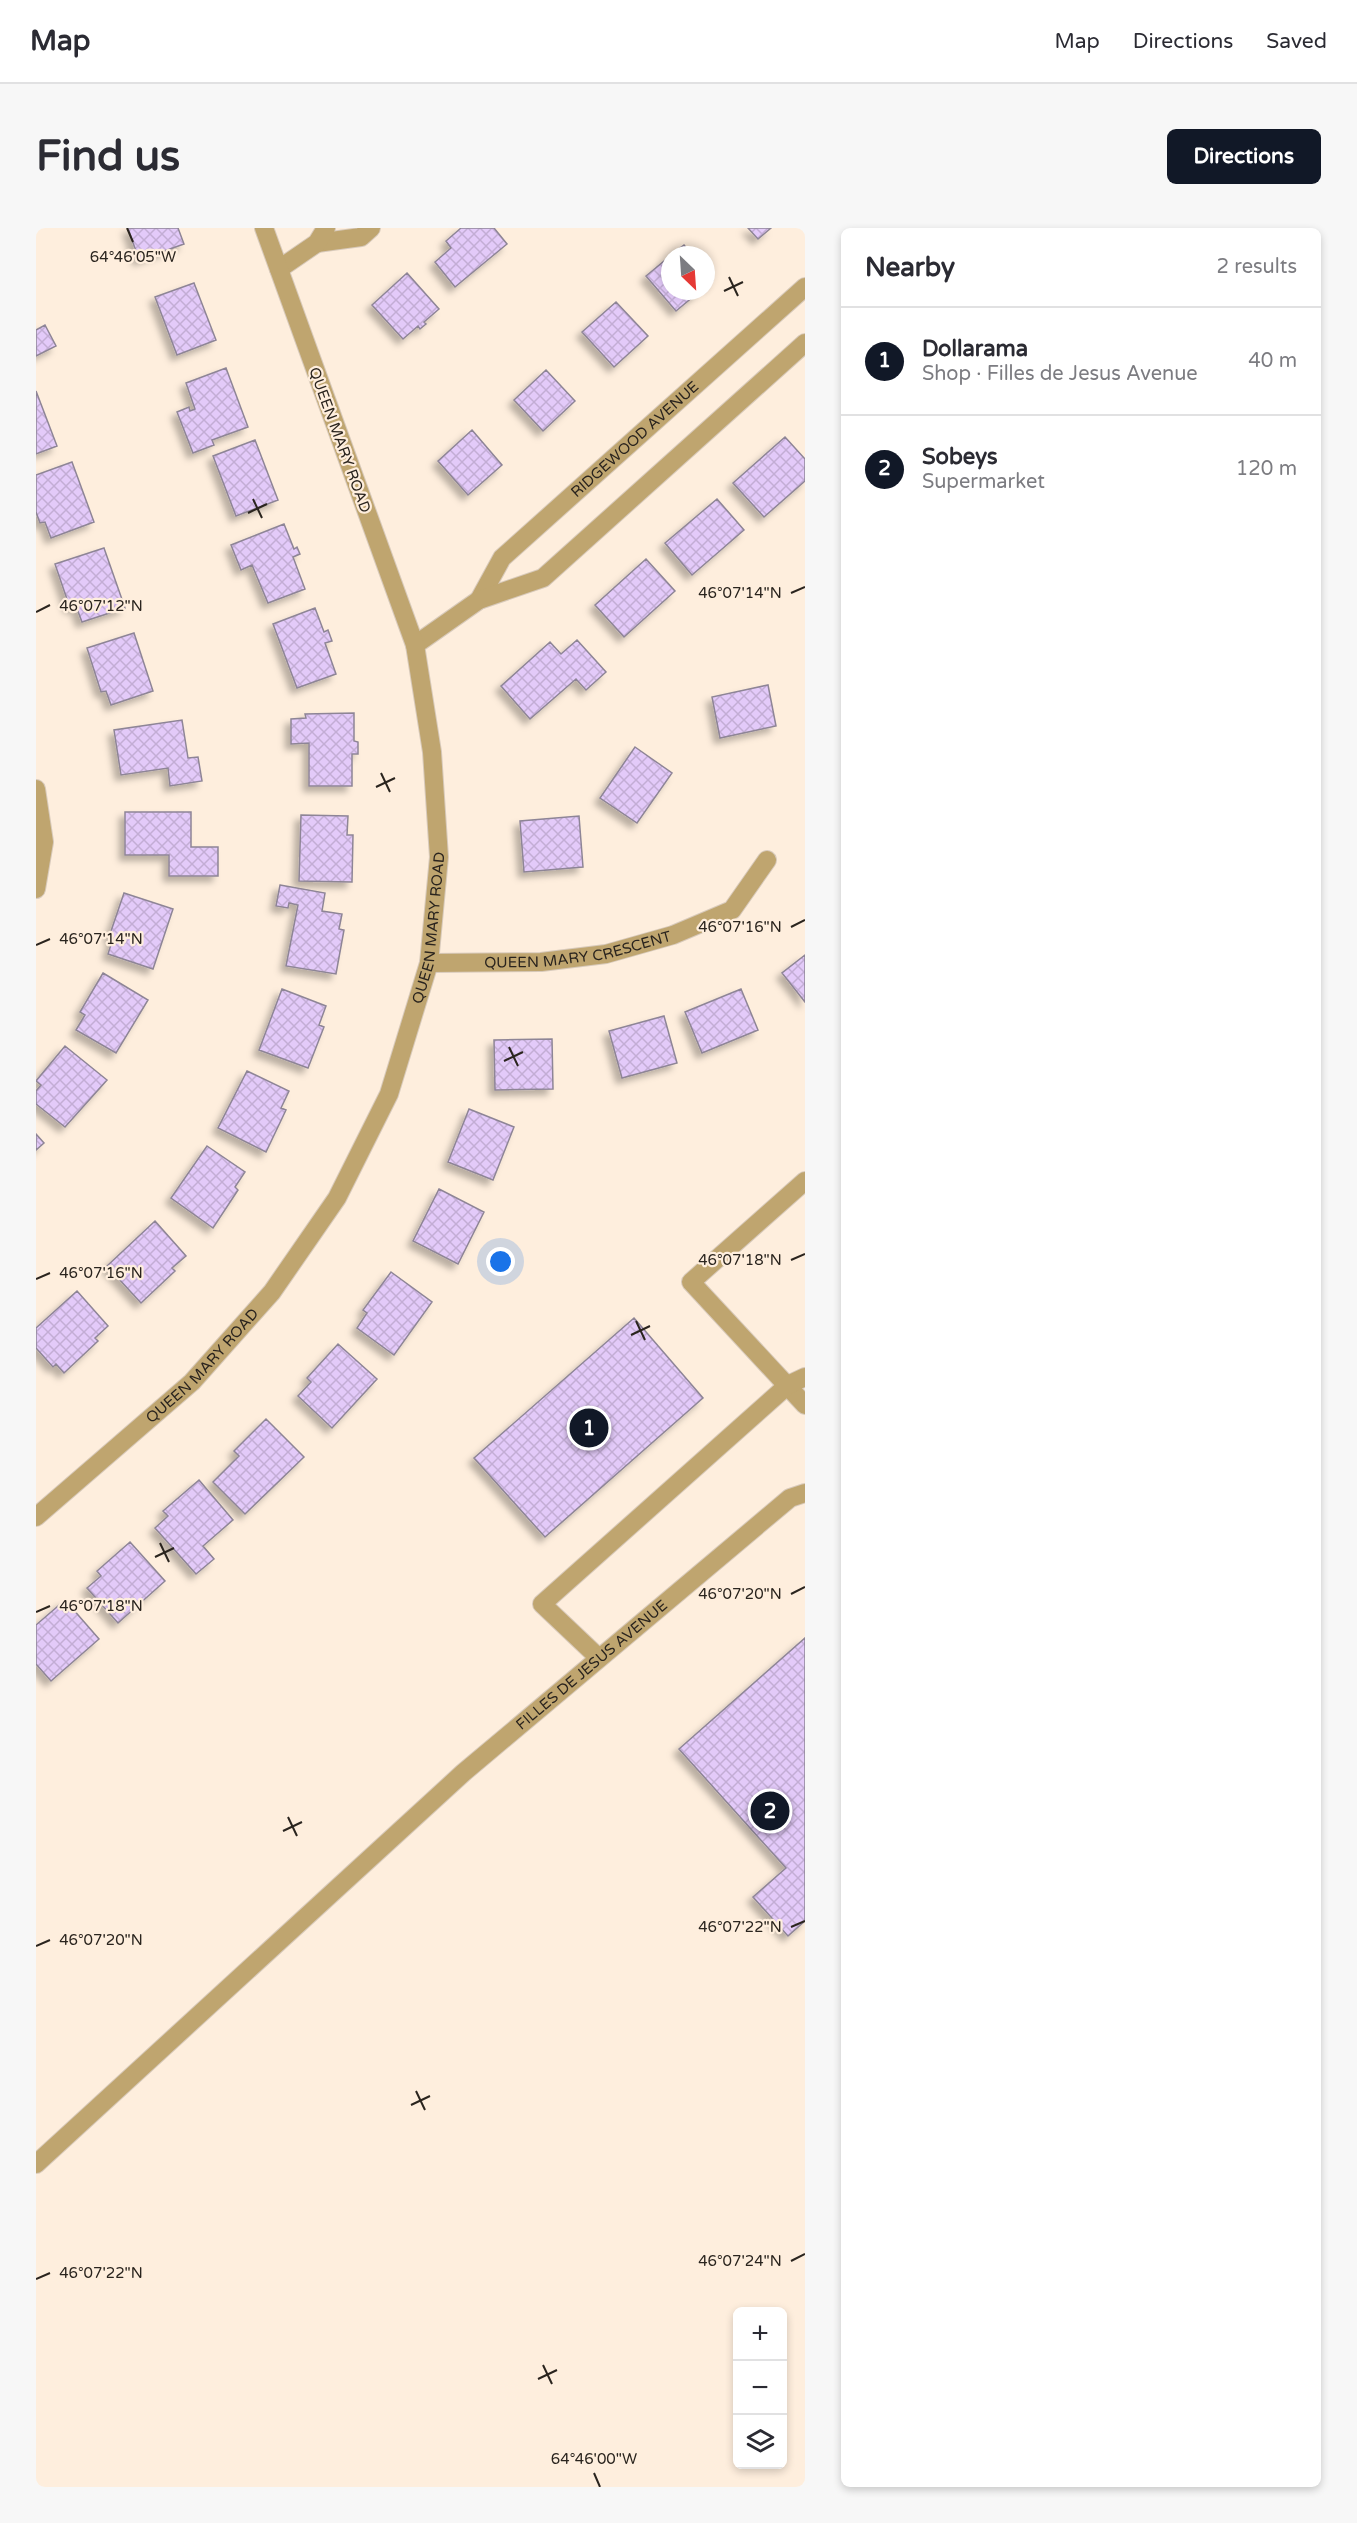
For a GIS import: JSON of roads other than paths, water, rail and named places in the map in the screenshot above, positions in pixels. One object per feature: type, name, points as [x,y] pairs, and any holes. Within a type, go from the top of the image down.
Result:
[{"type":"street","name":"QUEEN MARY ROAD","points":[[36,1517],[192,1382],[272,1292],[338,1198],[389,1094],[429,963],[439,857],[432,752],[415,645],[264,228]]},
{"type":"street","points":[[279,269],[322,236],[361,237],[371,228]]},
{"type":"street","name":"RIDGEWOOD AVENUE","points":[[479,600],[502,558],[805,287]]},
{"type":"street","name":"RIDGEWOOD AVENUE","points":[[415,645],[479,600],[543,578],[805,343]]},
{"type":"street","points":[[36,789],[44,842],[36,889]]},
{"type":"street","name":"QUEEN MARY CRESCENT","points":[[429,963],[541,962],[606,954],[673,935],[732,910],[767,860]]},
{"type":"street","points":[[805,1180],[692,1282],[805,1406]]},
{"type":"street","points":[[599,1658],[542,1604],[788,1385],[805,1377]]},
{"type":"street","name":"FILLES DE JESUS AVENUE","points":[[36,2164],[463,1773],[790,1497],[805,1493]]},
{"type":"place","name":"Dollarama","points":[[589,1428]]},
{"type":"place","name":"Sobeys","points":[[770,1811]]}]
